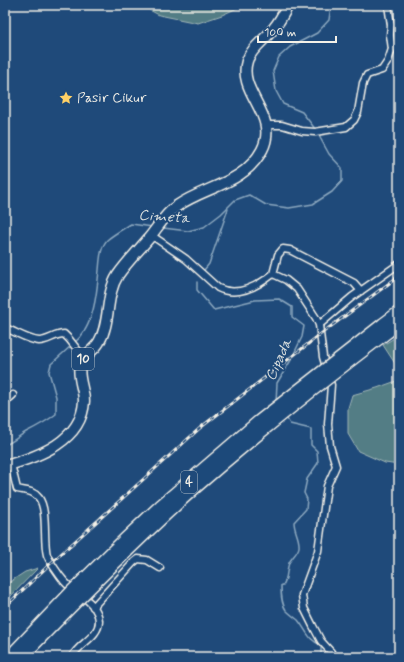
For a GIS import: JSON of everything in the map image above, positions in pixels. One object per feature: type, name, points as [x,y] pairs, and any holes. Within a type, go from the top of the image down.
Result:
[{"type":"highway","name":"10","points":[[8,465],[36,456],[58,444],[72,432],[78,423],[84,407],[84,396],[79,372],[81,354],[94,349],[99,343],[104,330],[108,303],[118,276],[165,217],[177,206],[238,177],[254,162],[265,144],[267,135],[266,125],[262,111],[248,82],[246,70],[247,61],[253,50],[275,28],[288,5]]},
{"type":"highway","name":"4","points":[[22,657],[70,607],[152,527],[196,487],[332,375],[386,327],[399,312]]},
{"type":"highway","name":"4","points":[[9,657],[71,592],[125,539],[160,506],[259,420],[386,327],[399,323]]},
{"type":"street","points":[[266,125],[282,125],[302,131],[318,131],[346,127],[354,120],[358,112],[363,83],[367,76],[382,70],[388,61],[392,49],[388,5]]},
{"type":"street","points":[[153,233],[186,258],[223,291],[231,292],[248,288],[260,283],[273,274],[279,253],[283,249],[290,250],[354,283],[361,291]]},
{"type":"street","points":[[319,325],[361,291],[399,265]]},
{"type":"street","points":[[273,274],[286,280],[297,289],[319,325],[321,348],[331,385],[328,424],[330,446],[336,466],[327,486],[318,551],[302,595],[304,608],[321,641],[331,652],[332,657]]},
{"type":"street","points":[[5,328],[40,341],[59,334],[64,334],[81,354]]},
{"type":"street","points":[[5,402],[13,395]]},
{"type":"street","points":[[8,465],[17,489],[28,490],[39,498],[42,509],[47,555],[64,582],[93,607],[98,614],[99,625],[95,632],[75,651],[72,657]]},
{"type":"street","points":[[93,607],[133,562],[138,559],[147,560],[160,568]]},
{"type":"green space","points":[[140,5],[244,5],[222,15],[198,23],[159,15]]},
{"type":"green space","points":[[399,335],[399,373],[396,365],[383,345]]},
{"type":"green space","points":[[399,380],[399,465],[385,463],[358,451],[348,434],[348,408],[352,395]]},
{"type":"green space","points":[[38,568],[5,602],[5,585],[25,572]]},
{"type":"waterway","name":"Cimeta","points":[[316,130],[302,112],[283,104],[276,91],[273,71],[279,57],[290,47],[317,33],[329,20],[331,5]]},
{"type":"waterway","name":"Cimeta","points":[[163,228],[188,231],[204,227],[221,214],[235,200],[249,195],[266,205],[289,208],[313,204],[332,192],[342,181],[342,168],[329,154],[318,134]]},
{"type":"waterway","name":"Cipada","points":[[204,270],[209,264],[228,209]]},
{"type":"waterway","name":"Cimeta","points":[[75,342],[86,328],[93,309],[96,298],[101,254],[107,240],[131,224],[153,227]]},
{"type":"waterway","name":"Cipada","points":[[197,282],[197,290],[214,310],[255,300],[279,299],[292,307],[292,317],[304,326],[302,337],[291,360],[277,383],[276,402]]},
{"type":"waterway","name":"Cimeta","points":[[5,445],[56,414],[56,397],[49,372],[51,364],[72,345]]},
{"type":"waterway","name":"Cipada","points":[[286,417],[290,424],[311,429],[311,445],[317,451],[318,463],[307,479],[304,493],[307,499],[306,509],[294,522],[299,547],[289,563],[286,580],[283,585],[281,585],[282,598],[286,610],[298,620],[310,637],[316,643],[321,645],[321,657]]},
{"type":"railway","points":[[5,607],[52,562],[200,428],[326,330],[399,276]]},
{"type":"place","name":"Pasir Cikur","points":[[66,98]]}]
